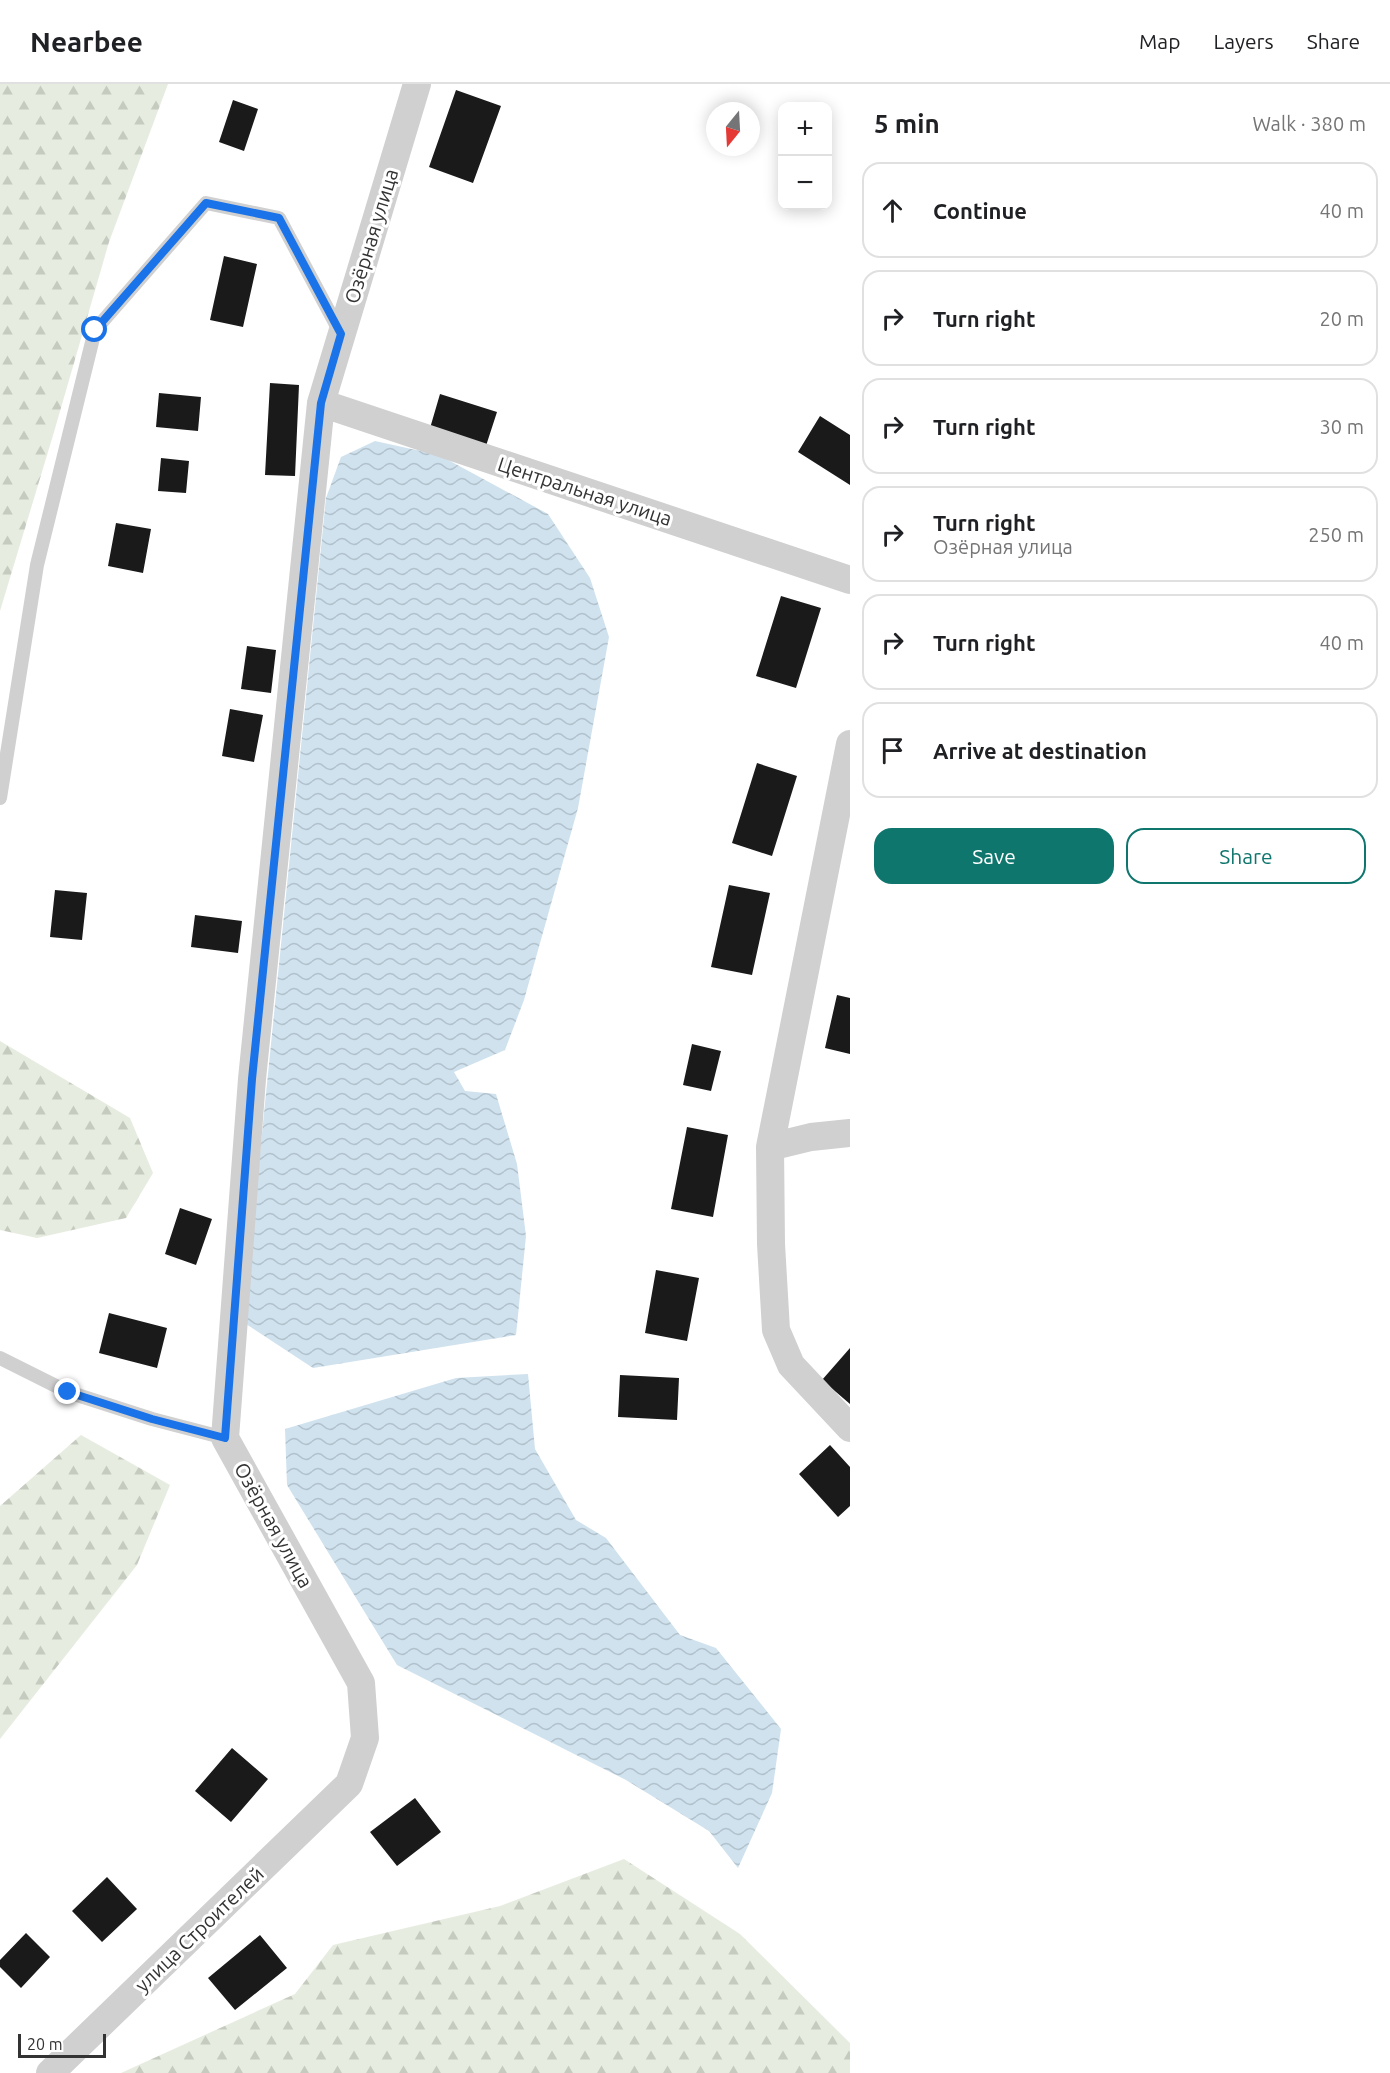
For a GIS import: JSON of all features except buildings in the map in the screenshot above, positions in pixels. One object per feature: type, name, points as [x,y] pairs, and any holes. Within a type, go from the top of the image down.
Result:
[{"type":"street","name":"Озёрная улица","points":[[349,1784],[365,1738],[361,1683],[225,1438],[252,1079],[321,403],[417,84]]},
{"type":"street","name":"Центральная улица","points":[[321,403],[850,580]]},
{"type":"street","points":[[850,744],[770,1148],[771,1244],[776,1330],[791,1365],[850,1428]]},
{"type":"street","points":[[770,1148],[811,1137],[850,1133]]},
{"type":"street","name":"улица Строителей","points":[[50,2073],[349,1784]]},
{"type":"lane","points":[[0,798],[37,565],[95,330],[206,203],[279,218],[341,334]]},
{"type":"lane","points":[[0,1358],[68,1392],[152,1419],[225,1438]]},
{"type":"green space","points":[[0,84],[168,84],[109,242],[0,611]]},
{"type":"green space","points":[[0,1041],[130,1118],[153,1173],[126,1218],[37,1238],[0,1230]]},
{"type":"green space","points":[[81,1435],[170,1485],[137,1565],[0,1739],[0,1506]]},
{"type":"green space","points":[[624,1859],[740,1934],[850,2043],[850,2073],[121,2073],[295,1994],[333,1945],[500,1906]]},
{"type":"water","points":[[375,441],[439,455],[548,514],[590,578],[609,637],[578,808],[524,1000],[505,1050],[454,1072],[465,1091],[496,1094],[517,1164],[526,1236],[516,1335],[313,1368],[243,1322],[326,498],[341,457]]},
{"type":"water","points":[[528,1374],[535,1449],[576,1520],[606,1538],[680,1635],[716,1648],[781,1729],[772,1793],[738,1868],[709,1831],[626,1780],[397,1665],[287,1485],[285,1429],[456,1378]]},
{"type":"route","points":[[68,1392],[152,1419],[225,1438],[252,1079],[321,403],[341,334],[279,218],[206,203],[95,330]]}]
